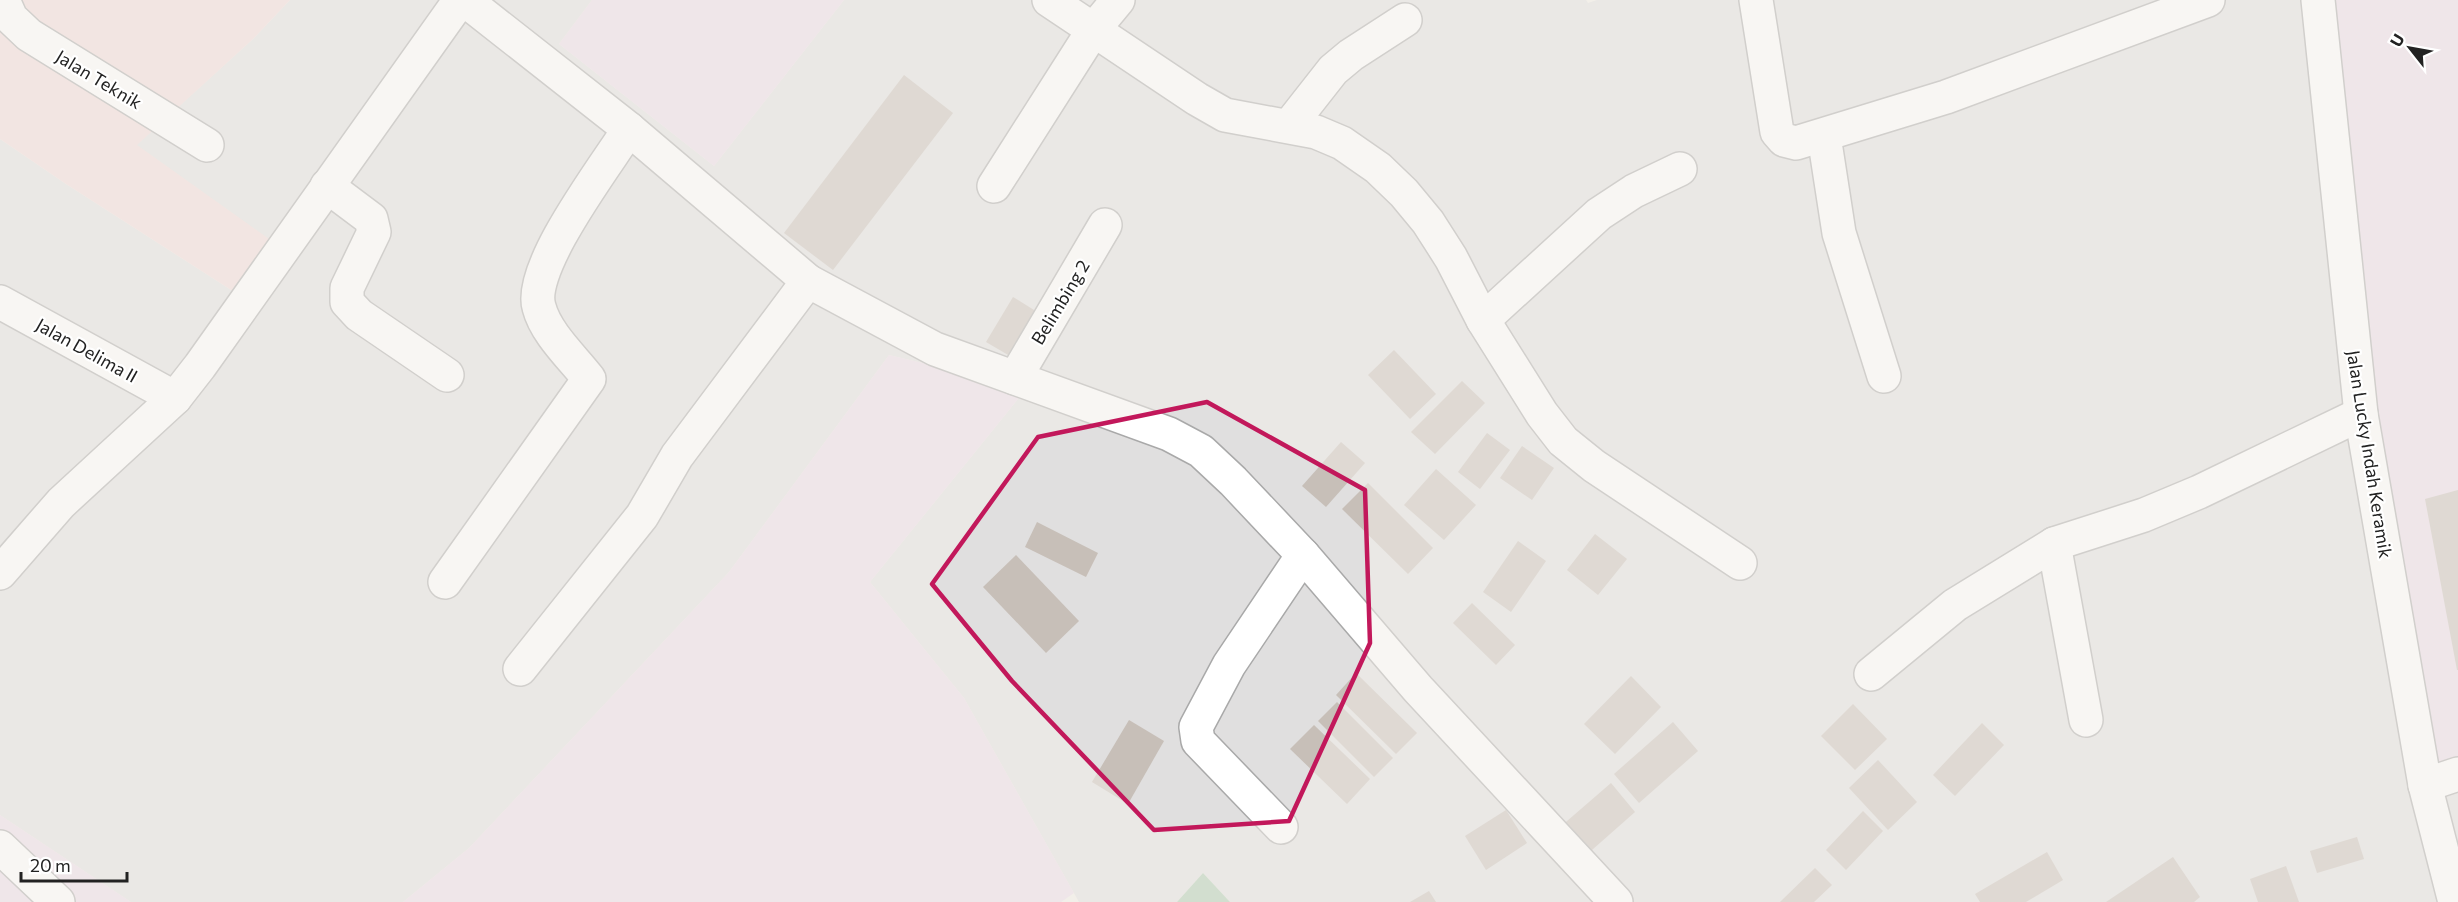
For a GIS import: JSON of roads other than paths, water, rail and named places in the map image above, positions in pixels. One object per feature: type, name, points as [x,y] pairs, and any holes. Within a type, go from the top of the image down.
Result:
[{"type":"street","name":"Jalan Teknik","points":[[3,0],[11,18],[28,35],[207,145]]},
{"type":"street","points":[[0,573],[61,503],[175,398],[460,0]]},
{"type":"street","points":[[465,0],[629,129],[808,281],[935,349],[1169,434],[1201,451],[1233,480],[1303,555],[1418,689],[1616,902]]},
{"type":"street","points":[[1049,0],[1197,99],[1225,115],[1316,132],[1342,143],[1378,168],[1404,193],[1434,231],[1483,320],[1542,414],[1563,441],[1594,466],[1740,563]]},
{"type":"street","points":[[994,186],[1094,29],[1118,0]]},
{"type":"street","points":[[1756,0],[1777,132],[1784,140],[1796,143],[1946,97],[2208,0]]},
{"type":"street","name":"Jalan Lucky Indah Keramik","points":[[2318,0],[2361,414],[2425,785],[2455,902]]},
{"type":"street","points":[[1289,126],[1333,70],[1351,55],[1405,20]]},
{"type":"street","points":[[445,582],[589,379],[549,328],[538,306],[539,281],[552,248],[629,129]]},
{"type":"street","points":[[1824,136],[1839,233],[1884,376]]},
{"type":"street","points":[[1483,320],[1599,214],[1634,190],[1680,169]]},
{"type":"street","points":[[327,186],[371,219],[374,225],[374,232],[347,288],[347,302],[359,315],[447,375]]},
{"type":"street","name":"Belimbing 2","points":[[1015,378],[1105,225]]},
{"type":"street","points":[[520,669],[642,516],[677,456],[808,281]]},
{"type":"street","name":"Jalan Delima II","points":[[0,302],[175,398]]},
{"type":"street","points":[[1871,674],[1955,605],[2054,544],[2144,515],[2199,492],[2361,414]]},
{"type":"street","points":[[2054,544],[2069,639],[2086,720]]},
{"type":"street","points":[[1281,827],[1198,741],[1196,727],[1229,665],[1303,555]]},
{"type":"street","points":[[2425,785],[2458,774]]},
{"type":"street","points":[[0,847],[58,902]]}]
